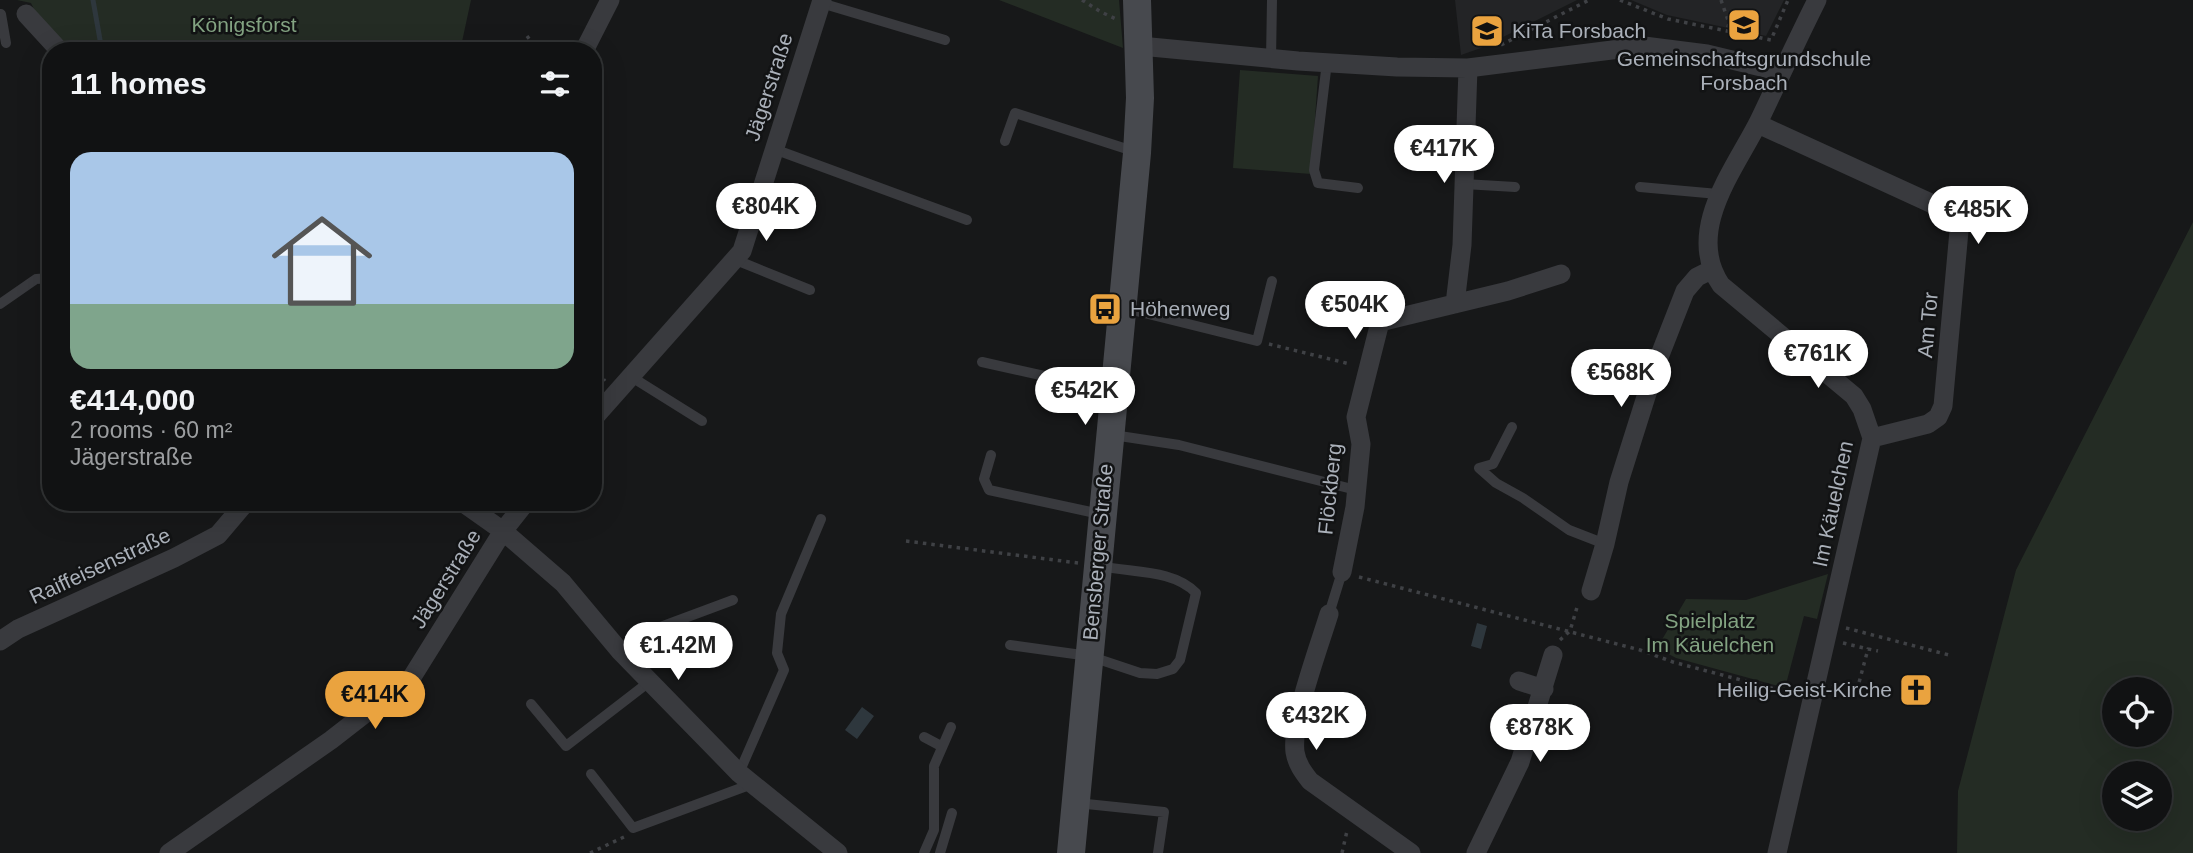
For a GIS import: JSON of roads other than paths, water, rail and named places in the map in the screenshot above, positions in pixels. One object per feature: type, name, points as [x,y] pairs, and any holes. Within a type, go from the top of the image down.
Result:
[{"type":"main road","name":"Bensberger Straße","points":[[1071,853],[1137,153],[1140,98],[1138,7]]},
{"type":"street","points":[[589,42],[610,0]]},
{"type":"street","points":[[1591,591],[1619,482],[1656,365],[1685,291],[1697,277],[1711,270],[1710,225],[1718,194],[1758,124],[1817,0]]},
{"type":"street","name":"Jägerstraße","points":[[602,409],[742,251],[821,2]]},
{"type":"street","points":[[26,14],[52,42]]},
{"type":"street","points":[[1140,46],[1271,59],[1468,68],[1644,46],[1707,54],[1782,72]]},
{"type":"street","points":[[1455,304],[1462,245],[1468,68]]},
{"type":"street","name":"Am Tor","points":[[1758,124],[1948,211],[1956,220],[1959,231],[1944,406],[1938,417],[1928,424],[1872,438]]},
{"type":"street","name":"Im Käuelchen","points":[[1711,270],[1721,285],[1853,396],[1863,409],[1872,438],[1777,853]]},
{"type":"street","name":"Flöckberg","points":[[1342,572],[1361,444],[1356,417],[1380,322],[1508,291],[1561,274]]},
{"type":"street","name":"Raiffeisenstraße","points":[[0,641],[18,629],[218,535],[238,511]]},
{"type":"street","points":[[475,511],[503,531],[563,583],[649,682],[746,778],[838,853]]},
{"type":"street","name":"Jägerstraße","points":[[169,853],[331,740],[412,677],[503,531],[519,511]]},
{"type":"street","points":[[1329,614],[1298,718],[1295,752],[1300,768],[1310,781],[1411,853]]},
{"type":"street","points":[[1476,853],[1520,762],[1553,655]]},
{"type":"street","points":[[1519,681],[1544,689]]},
{"type":"lane","points":[[1271,59],[1272,0]]},
{"type":"lane","name":"Jägerstraße","points":[[821,2],[945,40]]},
{"type":"lane","points":[[1,14],[6,43]]},
{"type":"lane","points":[[1327,62],[1314,170],[1318,183],[1359,188]]},
{"type":"lane","points":[[1005,141],[1015,113],[1137,153]]},
{"type":"lane","points":[[773,149],[967,220]]},
{"type":"lane","points":[[1464,184],[1515,187]]},
{"type":"lane","points":[[1640,187],[1718,194]]},
{"type":"lane","points":[[736,260],[810,290]]},
{"type":"lane","points":[[0,304],[36,279],[42,279]]},
{"type":"lane","points":[[1122,307],[1257,341],[1272,281]]},
{"type":"lane","points":[[982,362],[1113,391]]},
{"type":"lane","points":[[630,376],[702,421]]},
{"type":"lane","points":[[1512,427],[1493,464],[1479,468],[1496,483],[1569,530],[1605,544]]},
{"type":"lane","points":[[1109,434],[1179,445],[1356,490]]},
{"type":"lane","points":[[990,455],[984,479],[989,490],[1102,514]]},
{"type":"lane","points":[[591,774],[633,828],[746,778],[784,670],[777,653],[781,614],[821,519]]},
{"type":"lane","points":[[1010,645],[1089,656],[1140,673],[1157,674],[1173,669],[1180,660],[1196,593],[1176,579],[1097,565]]},
{"type":"lane","points":[[1329,614],[1342,572]]},
{"type":"lane","points":[[619,650],[639,635],[733,600]]},
{"type":"lane","points":[[531,704],[566,746],[649,682]]},
{"type":"lane","points":[[924,853],[934,830],[934,766],[951,727]]},
{"type":"lane","points":[[924,737],[941,746]]},
{"type":"lane","points":[[1075,803],[1164,812],[1158,853]]},
{"type":"lane","points":[[940,853],[952,813]]},
{"type":"waterway","points":[[93,0],[100,42]]},
{"type":"place","name":"Gemeinschaftsgrundschule Forsbach","points":[[1744,25]]},
{"type":"place","name":"KiTa Forsbach","points":[[1487,31]]},
{"type":"place","name":"Höhenweg","points":[[1105,309]]},
{"type":"place","name":"Heilig-Geist-Kirche","points":[[1916,690]]},
{"type":"park label","name":"Königsforst","points":[[244,25]]},
{"type":"park label","name":"Spielplatz Im Käuelchen","points":[[1710,633]]}]
